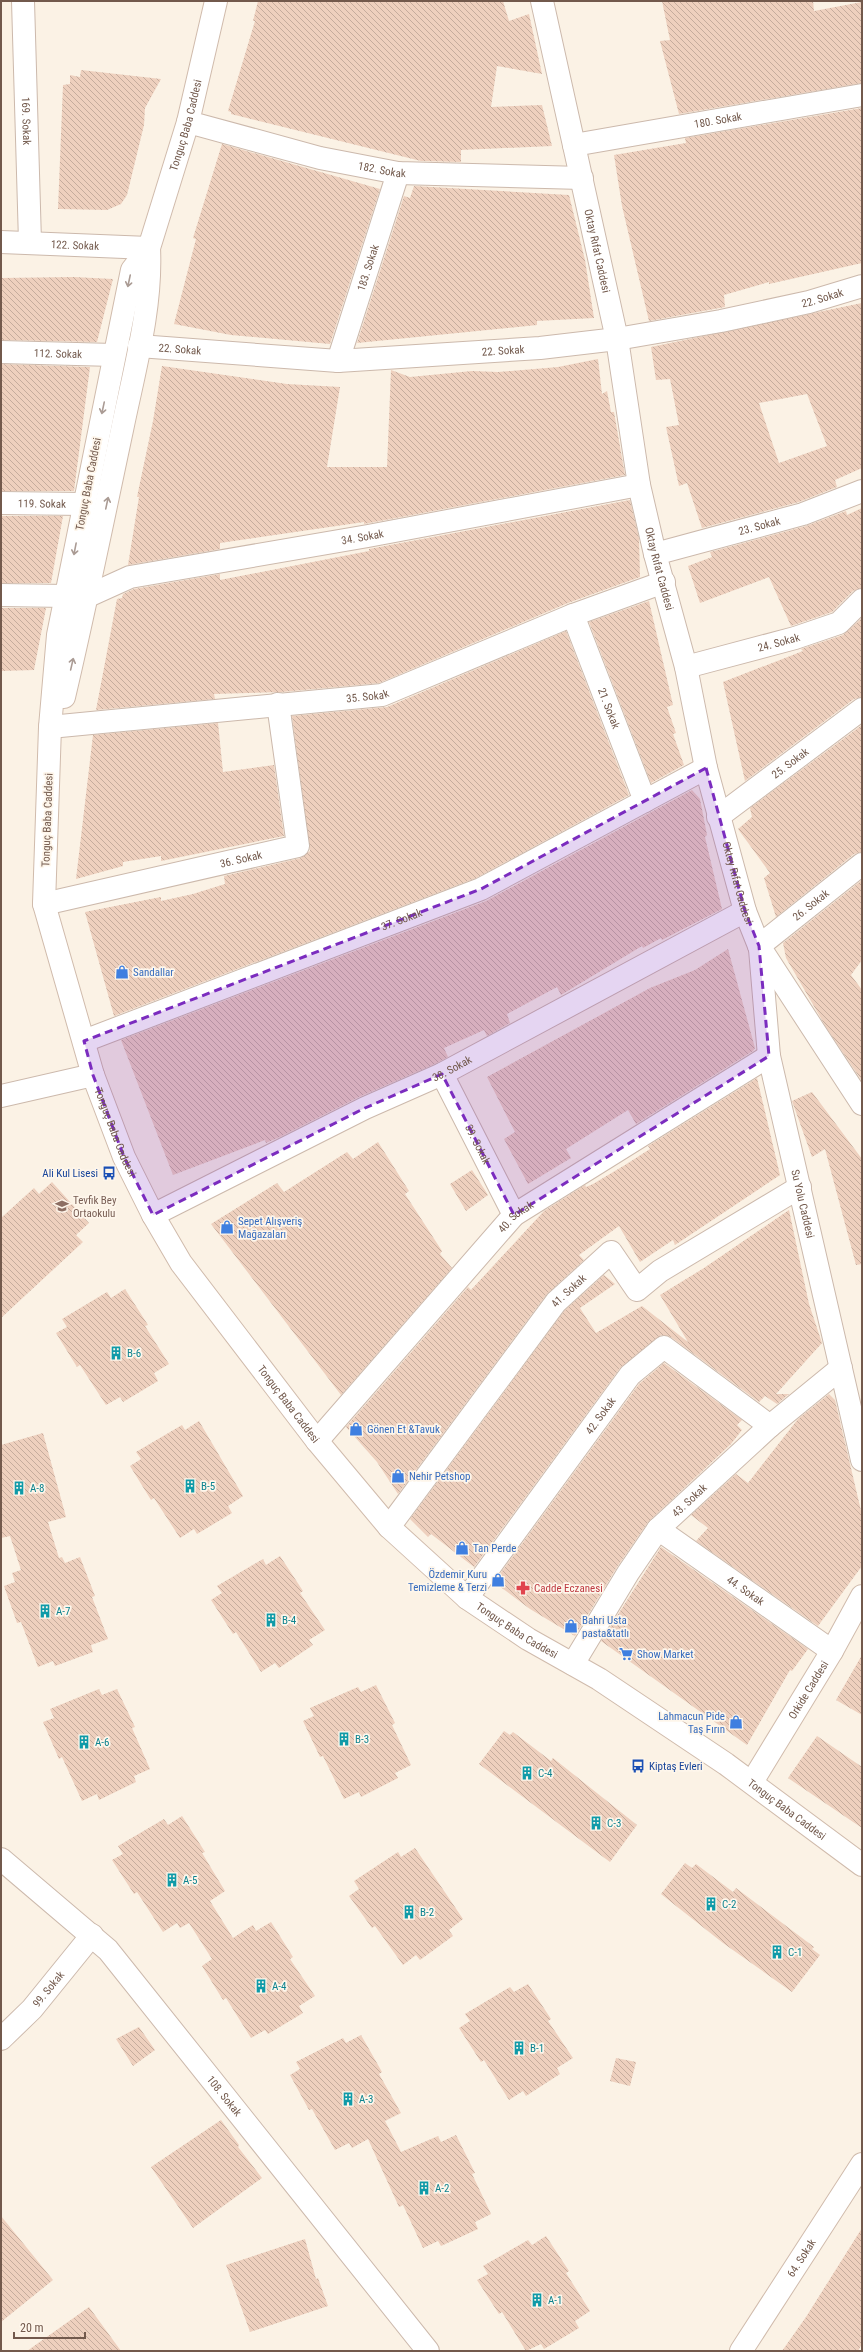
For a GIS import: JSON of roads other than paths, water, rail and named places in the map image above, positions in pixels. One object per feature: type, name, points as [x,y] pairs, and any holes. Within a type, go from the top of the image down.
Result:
[{"type":"street","name":"169. Sokak","points":[[23,1],[30,242]]},
{"type":"street","name":"Tonguç Baba Caddesi","points":[[50,727],[63,701],[88,596],[139,346],[150,269],[149,248],[188,122],[216,1]]},
{"type":"street","name":"Oktay Rıfat Caddesi","points":[[542,1],[582,178],[616,339],[639,485],[655,554],[664,582],[686,667],[706,768],[718,817],[745,911],[759,946],[862,1104]]},
{"type":"street","name":"180. Sokak","points":[[574,145],[862,95]]},
{"type":"street","name":"182. Sokak","points":[[188,122],[320,158],[398,174],[582,178]]},
{"type":"street","name":"183. Sokak","points":[[338,361],[398,174]]},
{"type":"street","name":"122. Sokak","points":[[1,242],[149,248]]},
{"type":"street","name":"Tonguç Baba Caddesi","points":[[149,248],[132,270],[58,634],[50,727],[44,904],[93,1075],[124,1157],[153,1215],[182,1263],[318,1441],[389,1527],[467,1598],[528,1639],[573,1664],[752,1782],[862,1864]]},
{"type":"street","name":"22. Sokak","points":[[139,346],[338,361],[540,348],[616,339],[721,321],[809,302],[862,286]]},
{"type":"street","name":"112. Sokak","points":[[1,352],[114,354]]},
{"type":"street","name":"34. Sokak","points":[[88,596],[130,576],[368,536],[639,485]]},
{"type":"street","name":"23. Sokak","points":[[655,554],[803,514],[862,491]]},
{"type":"street","name":"119. Sokak","points":[[1,504],[84,504]]},
{"type":"street","name":"35. Sokak","points":[[50,727],[382,695],[573,615],[664,582]]},
{"type":"street","points":[[1,595],[66,596]]},
{"type":"street","name":"24. Sokak","points":[[686,667],[795,638],[839,623],[862,600]]},
{"type":"street","name":"21. Sokak","points":[[573,615],[645,801]]},
{"type":"street","name":"36. Sokak","points":[[44,904],[298,846],[278,704]]},
{"type":"street","name":"25. Sokak","points":[[718,817],[862,709]]},
{"type":"street","name":"37. Sokak","points":[[84,1041],[481,889],[706,768]]},
{"type":"street","name":"26. Sokak","points":[[759,946],[862,864]]},
{"type":"street","name":"38. Sokak","points":[[153,1215],[365,1108],[442,1074],[745,911]]},
{"type":"street","name":"Su Yolu Caddesi","points":[[759,946],[769,1056],[862,1460]]},
{"type":"street","name":"40. Sokak","points":[[318,1441],[514,1215],[769,1056]]},
{"type":"street","name":"39. Sokak","points":[[442,1074],[514,1215]]},
{"type":"street","points":[[1,1096],[93,1075]]},
{"type":"street","name":"41. Sokak","points":[[389,1527],[556,1302],[611,1252],[637,1290],[660,1271],[800,1187]]},
{"type":"street","name":"42. Sokak","points":[[467,1598],[630,1375],[664,1347],[770,1426]]},
{"type":"street","name":"43. Sokak","points":[[573,1664],[628,1573],[658,1529],[770,1426],[841,1368]]},
{"type":"street","name":"44. Sokak","points":[[658,1529],[832,1652]]},
{"type":"street","name":"Orkide Caddesi","points":[[752,1782],[832,1652],[862,1596]]},
{"type":"street","name":"108. Sokak","points":[[1,1859],[108,1950],[428,2351]]},
{"type":"street","name":"99. Sokak","points":[[1,2039],[32,2008],[92,1935]]},
{"type":"street","name":"64. Sokak","points":[[741,2351],[862,2164]]},
{"type":"place","name":"Sandallar","points":[[122,972]]},
{"type":"place","name":"Ali Kul Lisesi","points":[[109,1173]]},
{"type":"place","name":"Tevfik Bey Ortaokulu","points":[[62,1206]]},
{"type":"place","name":"Sepet Alışveriş Mağazaları","points":[[227,1227]]},
{"type":"place","name":"B-6","points":[[116,1353]]},
{"type":"place","name":"Gönen Et &Tavuk","points":[[356,1429]]},
{"type":"place","name":"Nehir Petshop","points":[[398,1476]]},
{"type":"place","name":"B-5","points":[[190,1486]]},
{"type":"place","name":"A-8","points":[[19,1488]]},
{"type":"place","name":"Tan Perde","points":[[462,1548]]},
{"type":"place","name":"Özdemir Kuru Temizleme & Terzi","points":[[498,1580]]},
{"type":"place","name":"Cadde Eczanesi","points":[[523,1588]]},
{"type":"place","name":"A-7","points":[[45,1611]]},
{"type":"place","name":"B-4","points":[[271,1620]]},
{"type":"place","name":"Bahri Usta pasta&tatlı","points":[[571,1626]]},
{"type":"place","name":"Show Market","points":[[626,1654]]},
{"type":"place","name":"Lahmacun Pide Taş Fırın","points":[[736,1722]]},
{"type":"place","name":"B-3","points":[[344,1739]]},
{"type":"place","name":"A-6","points":[[84,1742]]},
{"type":"place","name":"Kiptaş Evleri","points":[[638,1766]]},
{"type":"place","name":"C-4","points":[[527,1773]]},
{"type":"place","name":"C-3","points":[[596,1823]]},
{"type":"place","name":"A-5","points":[[172,1880]]},
{"type":"place","name":"C-2","points":[[711,1904]]},
{"type":"place","name":"B-2","points":[[409,1912]]},
{"type":"place","name":"C-1","points":[[777,1952]]},
{"type":"place","name":"A-4","points":[[261,1986]]},
{"type":"place","name":"B-1","points":[[519,2048]]},
{"type":"place","name":"A-3","points":[[348,2099]]},
{"type":"place","name":"A-2","points":[[424,2188]]},
{"type":"place","name":"A-1","points":[[537,2300]]}]
